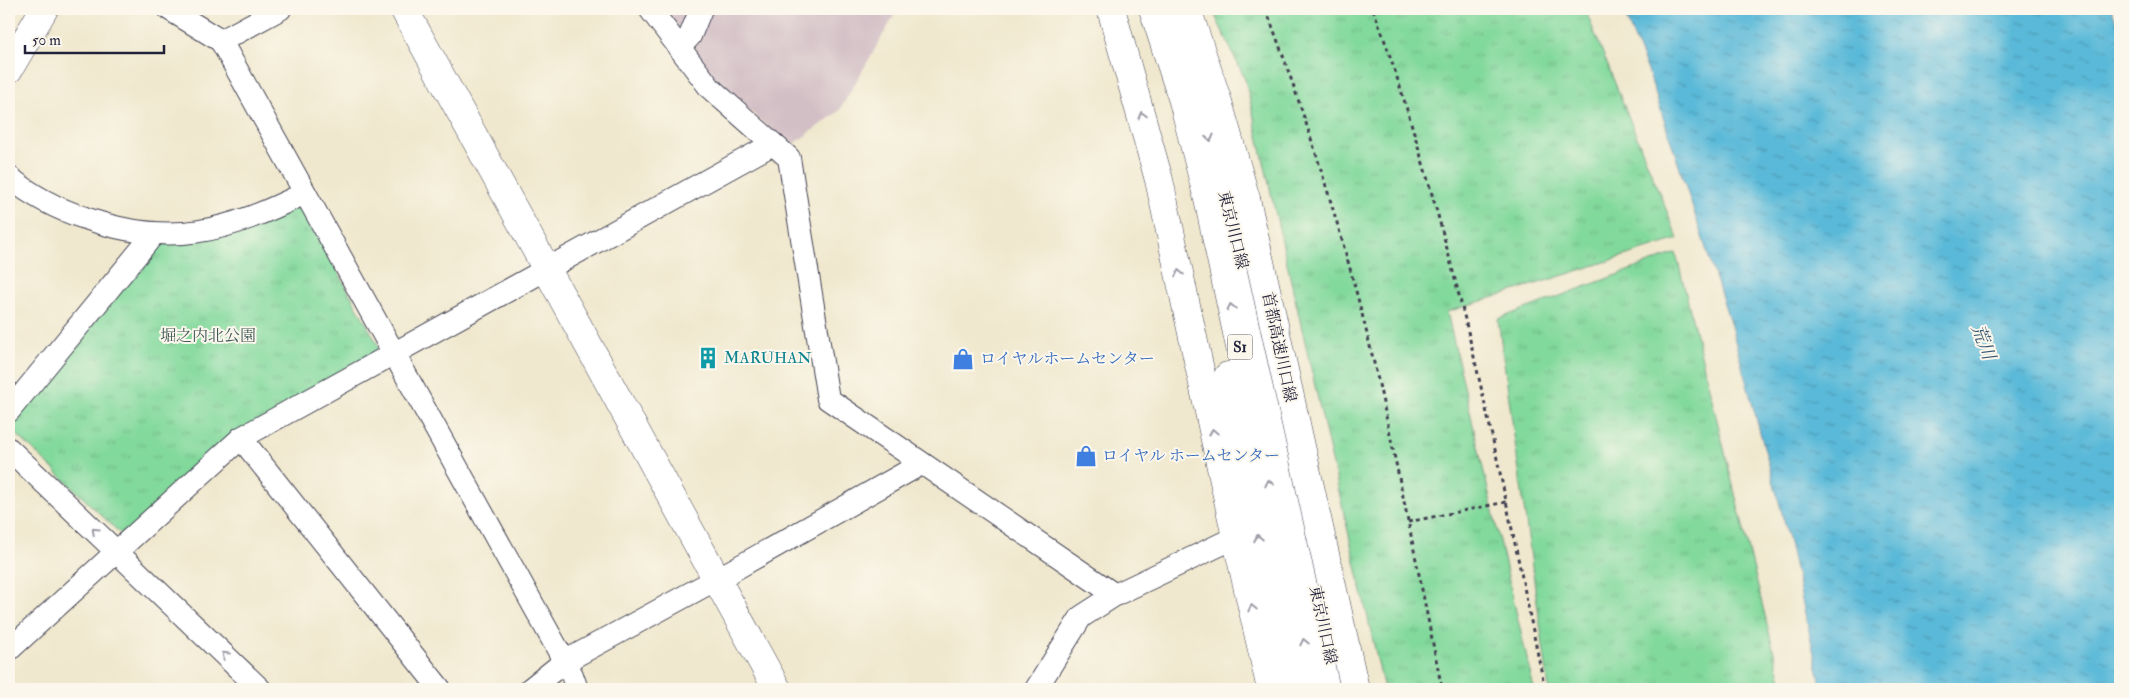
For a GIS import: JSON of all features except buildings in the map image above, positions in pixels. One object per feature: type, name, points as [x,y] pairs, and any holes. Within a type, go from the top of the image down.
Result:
[{"type":"main road","points":[[9,68],[44,9]]},
{"type":"main road","points":[[404,9],[777,689]]},
{"type":"main road","points":[[1112,9],[1159,180],[1236,538],[1271,689]]},
{"type":"main road","points":[[1153,9],[1181,158],[1227,374],[1287,689]]},
{"type":"main road","name":"S1","points":[[1153,9],[1183,101],[1208,199],[1314,689]]},
{"type":"main road","name":"東京川口線","points":[[1168,9],[1200,96],[1275,402],[1337,689]]},
{"type":"main road","name":"首都高速川口線","points":[[1187,9],[1218,102],[1246,199],[1355,689]]},
{"type":"main road","name":"S1","points":[[1246,199],[1250,257],[1346,689]]},
{"type":"main road","points":[[1275,402],[1342,602],[1364,689]]},
{"type":"street","points":[[169,9],[221,41],[578,689]]},
{"type":"street","points":[[221,41],[280,9]]},
{"type":"street","points":[[650,9],[710,88],[790,158],[828,399],[1115,595]]},
{"type":"street","points":[[679,48],[690,36],[701,9]]},
{"type":"street","points":[[9,650],[241,438],[773,144]]},
{"type":"street","points":[[9,177],[38,198],[64,211],[121,229],[153,235],[188,233],[226,226],[273,209],[305,193]]},
{"type":"street","points":[[9,411],[153,235]]},
{"type":"street","points":[[241,438],[440,689]]},
{"type":"street","points":[[9,449],[260,689]]},
{"type":"street","points":[[530,689],[564,662],[921,464]]},
{"type":"street","points":[[1036,689],[1081,617],[1115,595],[1236,538]]},
{"type":"path","points":[[1266,9],[1305,117],[1331,201],[1380,388],[1442,689]]},
{"type":"path","points":[[1373,9],[1398,81],[1444,234],[1468,328],[1545,689]]},
{"type":"path","points":[[1408,522],[1506,502]]},
{"type":"shaded area","points":[[660,9],[898,9],[839,111],[790,147],[715,80]]},
{"type":"green space","points":[[1212,9],[1585,9],[1678,239],[1447,312],[1534,689],[1384,689],[1245,79]]},
{"type":"green space","name":"堀之内北公園","points":[[292,208],[304,209],[379,347],[376,353],[122,535],[9,427],[157,245]]},
{"type":"green space","points":[[1676,253],[1783,689],[1549,689],[1498,319]]},
{"type":"water","name":"荒川","points":[[1622,9],[2112,9],[2120,33],[2120,689],[1822,689],[1784,520],[1730,322],[1648,71]]},
{"type":"place","name":"MARUHAN","points":[[708,358]]},
{"type":"place","name":"ロイヤルホームセンター","points":[[963,359]]},
{"type":"place","name":"ロイヤル ホームセンター","points":[[1086,456]]}]
